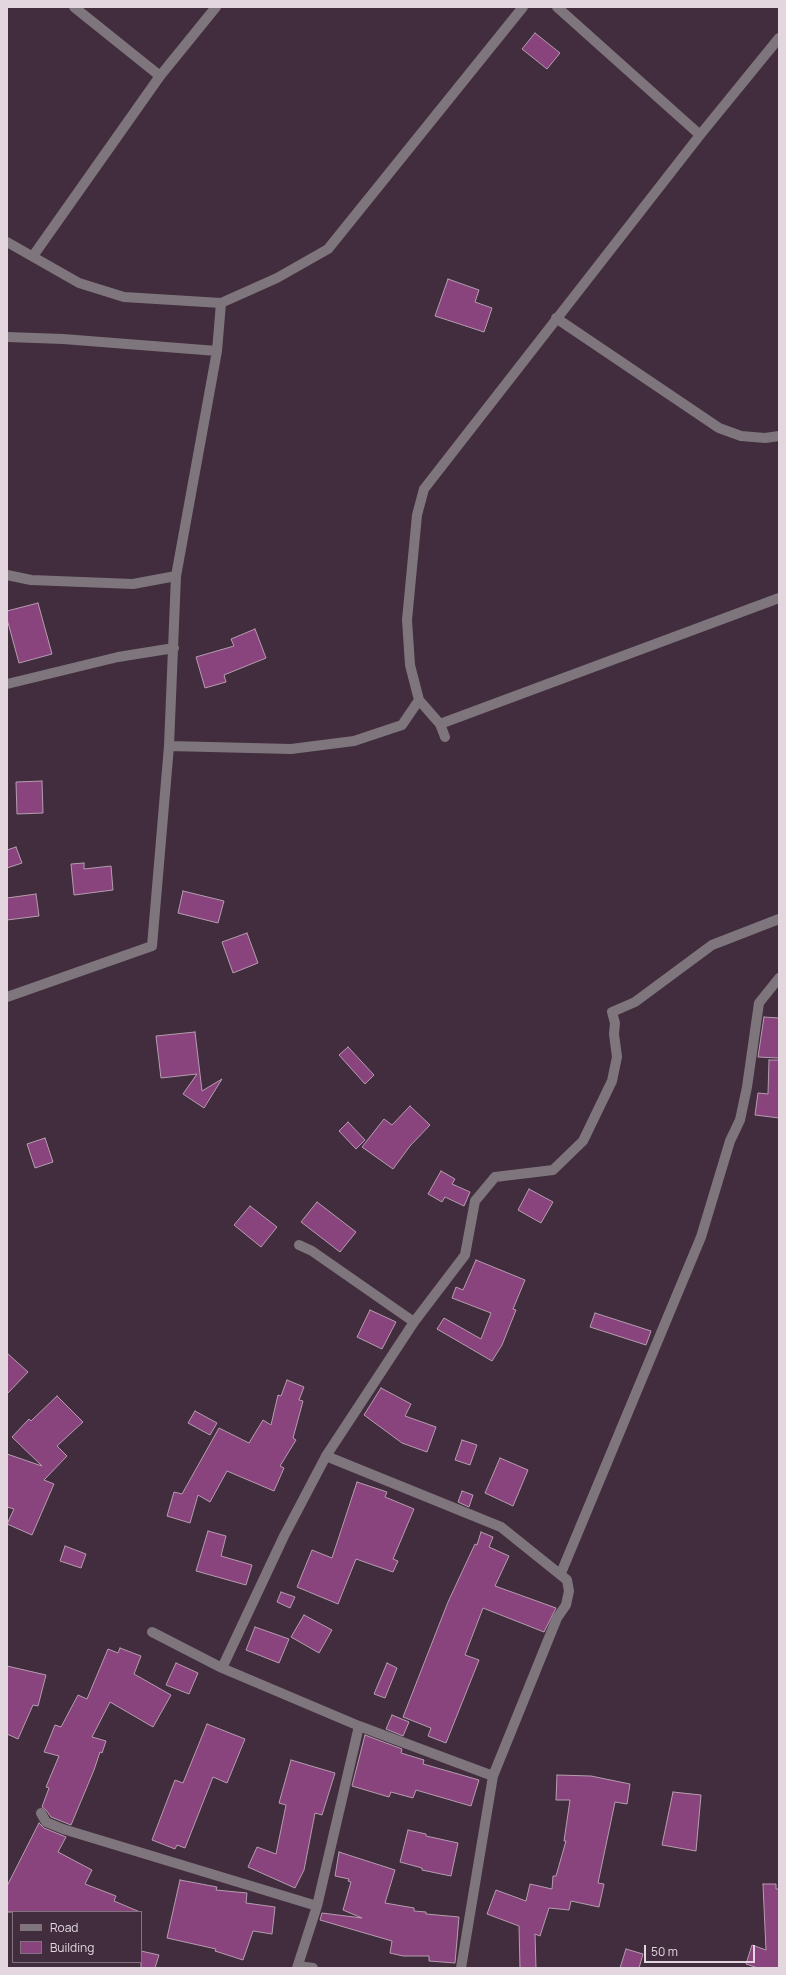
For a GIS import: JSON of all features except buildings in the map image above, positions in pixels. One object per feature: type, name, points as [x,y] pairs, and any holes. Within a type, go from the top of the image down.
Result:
[{"type":"street","points":[[74,7],[160,76]]},
{"type":"street","points":[[33,256],[160,76],[216,7]]},
{"type":"street","points":[[7,242],[79,283],[124,297],[221,304],[277,278],[328,249],[523,7]]},
{"type":"street","points":[[557,7],[700,135]]},
{"type":"street","points":[[445,737],[440,724],[420,700],[410,665],[408,620],[417,515],[424,489],[700,135],[779,38]]},
{"type":"street","points":[[7,997],[152,946],[169,746],[176,576],[217,351],[221,304]]},
{"type":"street","points":[[556,318],[719,428],[741,436],[765,438],[779,436]]},
{"type":"street","points":[[7,337],[63,339],[217,351]]},
{"type":"street","points":[[7,575],[31,580],[134,584],[176,576]]},
{"type":"street","points":[[440,724],[672,636],[779,598]]},
{"type":"street","points":[[7,684],[118,657],[174,648]]},
{"type":"street","points":[[169,746],[290,748],[354,741],[402,725],[420,700]]},
{"type":"street","points":[[222,1668],[284,1536],[326,1456],[414,1322],[465,1255],[474,1200],[495,1177],[552,1170],[583,1140],[612,1081],[617,1057],[612,1012],[635,1002],[712,945],[779,919]]},
{"type":"street","points":[[561,1573],[701,1237],[730,1141],[740,1120],[747,1087],[759,1003],[779,978]]},
{"type":"street","points":[[298,1245],[312,1251],[414,1322]]},
{"type":"street","points":[[326,1456],[500,1526],[561,1573],[567,1580],[569,1591],[566,1605],[557,1618],[493,1776],[461,1968]]},
{"type":"street","points":[[152,1632],[222,1668],[359,1726],[493,1776]]},
{"type":"street","points":[[313,1968],[298,1967],[317,1906],[359,1726]]},
{"type":"street","points":[[41,1813],[46,1822],[63,1829],[317,1906]]}]
